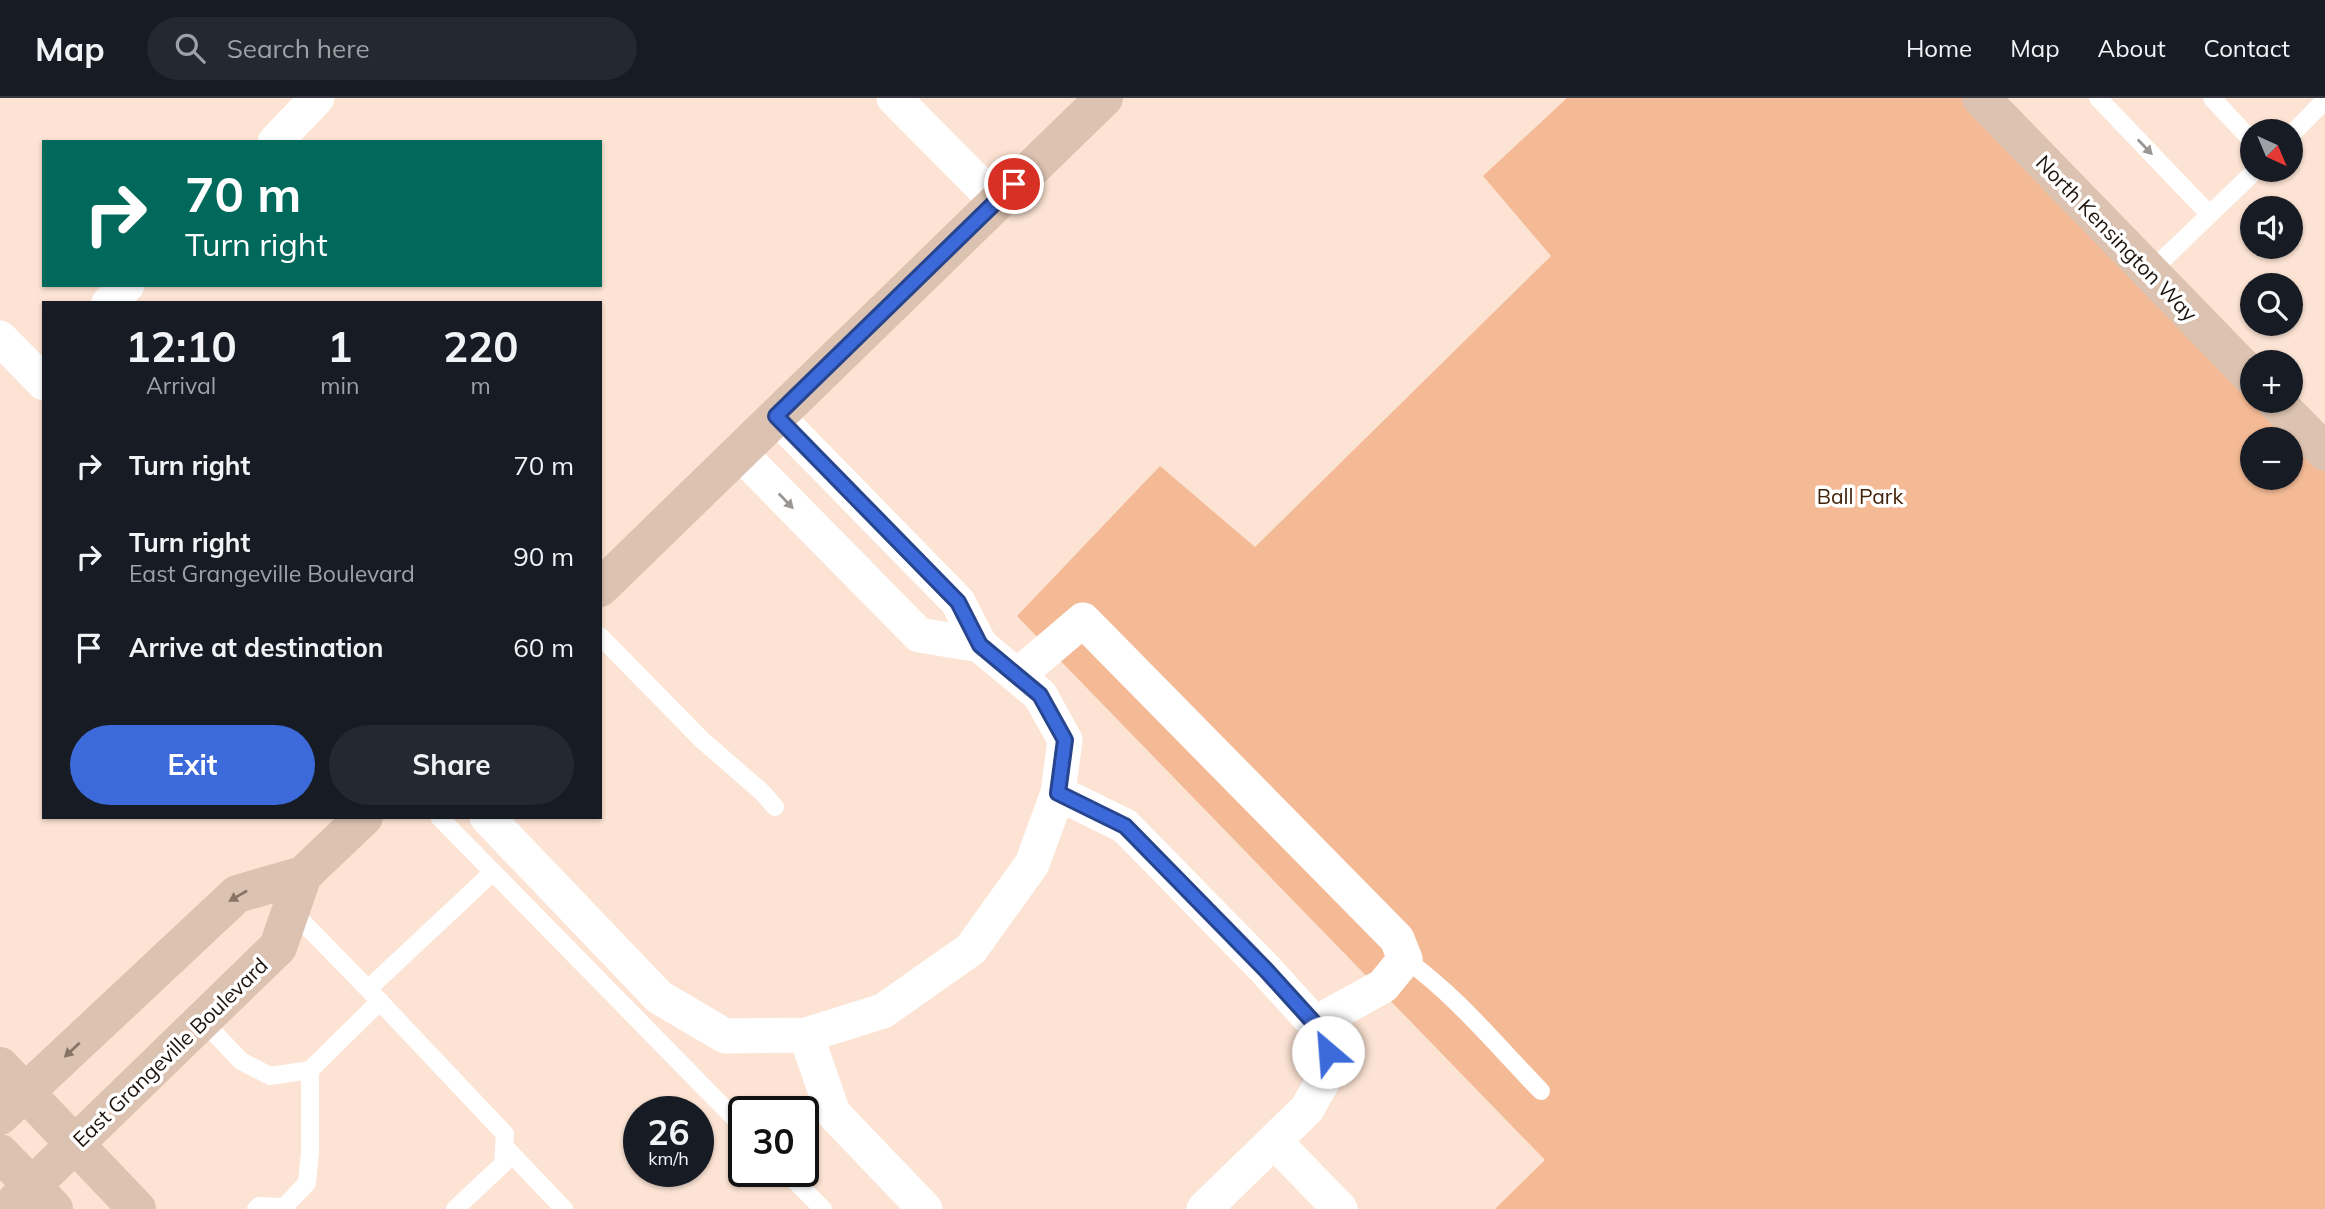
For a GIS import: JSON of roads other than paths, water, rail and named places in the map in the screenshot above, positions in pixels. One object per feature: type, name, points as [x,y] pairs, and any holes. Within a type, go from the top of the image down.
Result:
[{"type":"main road","points":[[602,585],[1104,98]]},
{"type":"main road","name":"North Kensington Way","points":[[1981,98],[2240,365]]},
{"type":"main road","points":[[2287,413],[2325,452]]},
{"type":"main road","name":"East Grangeville Boulevard","points":[[31,1201],[75,1144],[278,947],[296,892],[362,819]]},
{"type":"main road","name":"East Grangeville Boulevard","points":[[9,1092],[237,894],[296,892]]},
{"type":"main road","points":[[9,1092],[75,1144],[137,1209]]},
{"type":"main road","points":[[0,1153],[31,1201]]},
{"type":"street","points":[[277,140],[317,98]]},
{"type":"street","points":[[894,98],[997,202]]},
{"type":"street","points":[[110,301],[125,287]]},
{"type":"street","points":[[0,338],[41,374]]},
{"type":"street","points":[[489,819],[659,997],[725,1037],[806,1035],[883,1011],[971,949],[1032,864],[1058,793],[1065,740],[1040,695],[980,645],[958,602],[776,416]]},
{"type":"street","points":[[739,452],[919,635],[980,645]]},
{"type":"street","points":[[871,586],[908,551]]},
{"type":"street","points":[[1017,676],[1083,620],[1397,939],[1405,959],[1383,986],[1314,1024]]},
{"type":"street","points":[[1058,793],[1125,826],[1266,970],[1325,1035],[1330,1068],[1307,1108],[1203,1209]]},
{"type":"street","points":[[806,1035],[833,1113],[925,1209]]},
{"type":"street","points":[[1273,1141],[1340,1209]]},
{"type":"lane","points":[[2098,98],[2209,214]]},
{"type":"lane","points":[[2212,98],[2240,128]]},
{"type":"lane","points":[[2303,123],[2325,100]]},
{"type":"lane","points":[[2150,272],[2243,182]]},
{"type":"lane","points":[[602,638],[702,740],[763,793],[775,807]]},
{"type":"lane","points":[[441,819],[728,1112]]},
{"type":"lane","points":[[256,1209],[259,1206],[286,1208],[307,1183],[310,1152],[310,1070],[374,995],[493,872]]},
{"type":"lane","points":[[296,892],[374,995],[505,1134],[503,1164],[455,1209]]},
{"type":"lane","points":[[1405,959],[1445,992],[1541,1091]]},
{"type":"lane","points":[[202,1020],[242,1061],[270,1076],[310,1070]]},
{"type":"lane","points":[[504,1146],[564,1209]]},
{"type":"lane","points":[[801,1187],[823,1209]]},
{"type":"park label","name":"Ball Park","points":[[1860,496]]}]
